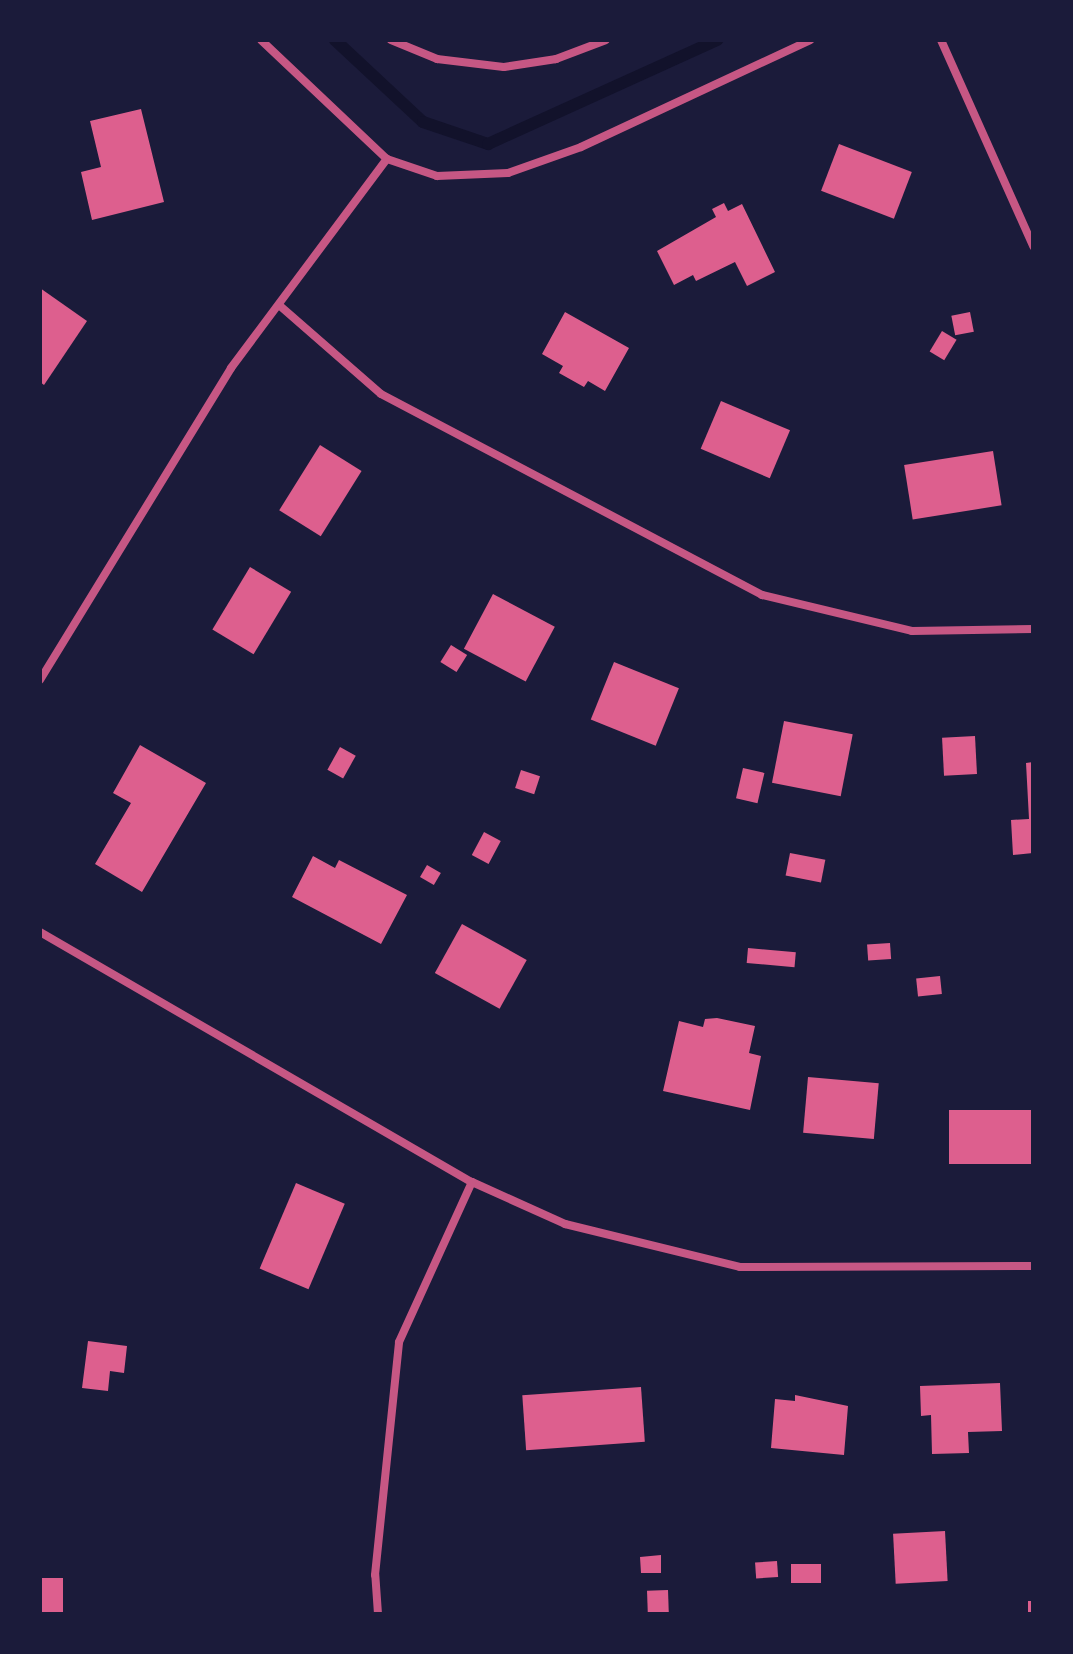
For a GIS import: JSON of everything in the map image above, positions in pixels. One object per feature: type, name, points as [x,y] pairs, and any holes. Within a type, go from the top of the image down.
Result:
[{"type":"street","points":[[261,40],[387,159],[437,176],[508,173],[581,147],[810,40]]},
{"type":"street","points":[[391,40],[437,59],[504,67],[556,59],[606,40]]},
{"type":"street","points":[[941,40],[1033,246]]},
{"type":"street","points":[[40,680],[231,368],[387,159]]},
{"type":"street","points":[[279,305],[381,394],[762,595],[912,631],[1033,629]]},
{"type":"street","points":[[40,932],[472,1182],[565,1224],[740,1267],[1033,1266]]},
{"type":"street","points":[[378,1614],[375,1575],[399,1342],[472,1182]]},
{"type":"building","points":[[141,109],[164,202],[92,220],[81,172],[101,167],[90,121]]},
{"type":"building","points":[[839,144],[912,172],[894,219],[821,191]]},
{"type":"building","points":[[724,203],[728,211],[742,204],[775,272],[747,286],[735,262],[696,281],[693,275],[674,285],[657,251],[716,217],[712,209]]},
{"type":"building","points":[[40,288],[87,321],[44,385],[40,382]]},
{"type":"building","points":[[565,312],[629,348],[605,391],[588,381],[584,387],[559,373],[563,366],[542,354]]},
{"type":"building","points":[[970,312],[974,332],[955,335],[951,316]]},
{"type":"building","points":[[942,331],[957,340],[944,360],[930,352]]},
{"type":"building","points":[[721,401],[790,430],[770,478],[701,449]]},
{"type":"building","points":[[320,445],[362,471],[321,536],[279,510]]},
{"type":"building","points":[[993,451],[1002,505],[913,519],[904,465]]},
{"type":"building","points":[[250,567],[291,592],[254,654],[212,630]]},
{"type":"building","points":[[493,594],[555,627],[526,682],[464,649]]},
{"type":"building","points":[[451,645],[467,655],[457,672],[440,662]]},
{"type":"building","points":[[614,662],[679,688],[656,746],[591,719]]},
{"type":"building","points":[[784,721],[853,734],[841,796],[772,783]]},
{"type":"building","points":[[975,736],[977,774],[944,776],[942,738]]},
{"type":"building","points":[[140,745],[206,783],[142,892],[95,864],[131,803],[113,793]]},
{"type":"building","points":[[340,747],[356,756],[343,778],[327,770]]},
{"type":"building","points":[[1033,762],[1033,853],[1013,855],[1011,820],[1029,819],[1026,763]]},
{"type":"building","points":[[743,768],[764,773],[757,803],[736,798]]},
{"type":"building","points":[[521,770],[540,776],[534,794],[515,788]]},
{"type":"building","points":[[484,832],[501,841],[489,864],[472,855]]},
{"type":"building","points":[[790,853],[825,860],[821,882],[786,876]]},
{"type":"building","points":[[313,856],[335,868],[339,860],[407,895],[381,944],[292,897]]},
{"type":"building","points":[[427,865],[441,873],[434,885],[420,877]]},
{"type":"building","points":[[462,924],[527,960],[500,1009],[435,973]]},
{"type":"building","points":[[890,943],[891,959],[868,961],[867,945]]},
{"type":"building","points":[[748,948],[796,952],[795,967],[747,963]]},
{"type":"building","points":[[940,976],[942,994],[918,996],[916,979]]},
{"type":"building","points":[[717,1018],[755,1026],[749,1053],[761,1056],[750,1110],[663,1091],[679,1021],[703,1027],[705,1019]]},
{"type":"building","points":[[808,1077],[879,1083],[874,1139],[803,1133]]},
{"type":"building","points":[[949,1110],[1033,1110],[1033,1164],[949,1164]]},
{"type":"building","points":[[296,1183],[345,1204],[308,1289],[260,1269]]},
{"type":"building","points":[[88,1341],[127,1346],[124,1373],[110,1371],[108,1391],[82,1388]]},
{"type":"building","points":[[1000,1383],[1002,1431],[968,1432],[969,1453],[932,1454],[931,1415],[921,1416],[920,1386]]},
{"type":"building","points":[[641,1387],[645,1442],[526,1450],[522,1395]]},
{"type":"building","points":[[795,1395],[848,1406],[844,1455],[771,1448],[775,1399],[795,1401]]},
{"type":"building","points":[[945,1531],[948,1581],[896,1584],[893,1534]]},
{"type":"building","points":[[661,1555],[661,1573],[641,1573],[640,1557]]},
{"type":"building","points":[[777,1561],[778,1577],[756,1578],[755,1563]]},
{"type":"building","points":[[791,1564],[821,1564],[821,1583],[791,1583]]},
{"type":"building","points":[[40,1578],[63,1578],[63,1614],[40,1614]]},
{"type":"building","points":[[668,1590],[669,1614],[648,1614],[647,1591]]},
{"type":"building","points":[[1028,1601],[1033,1601],[1033,1614],[1028,1614]]},
{"type":"waterway","points":[[335,40],[423,122],[488,144],[717,40]]}]
